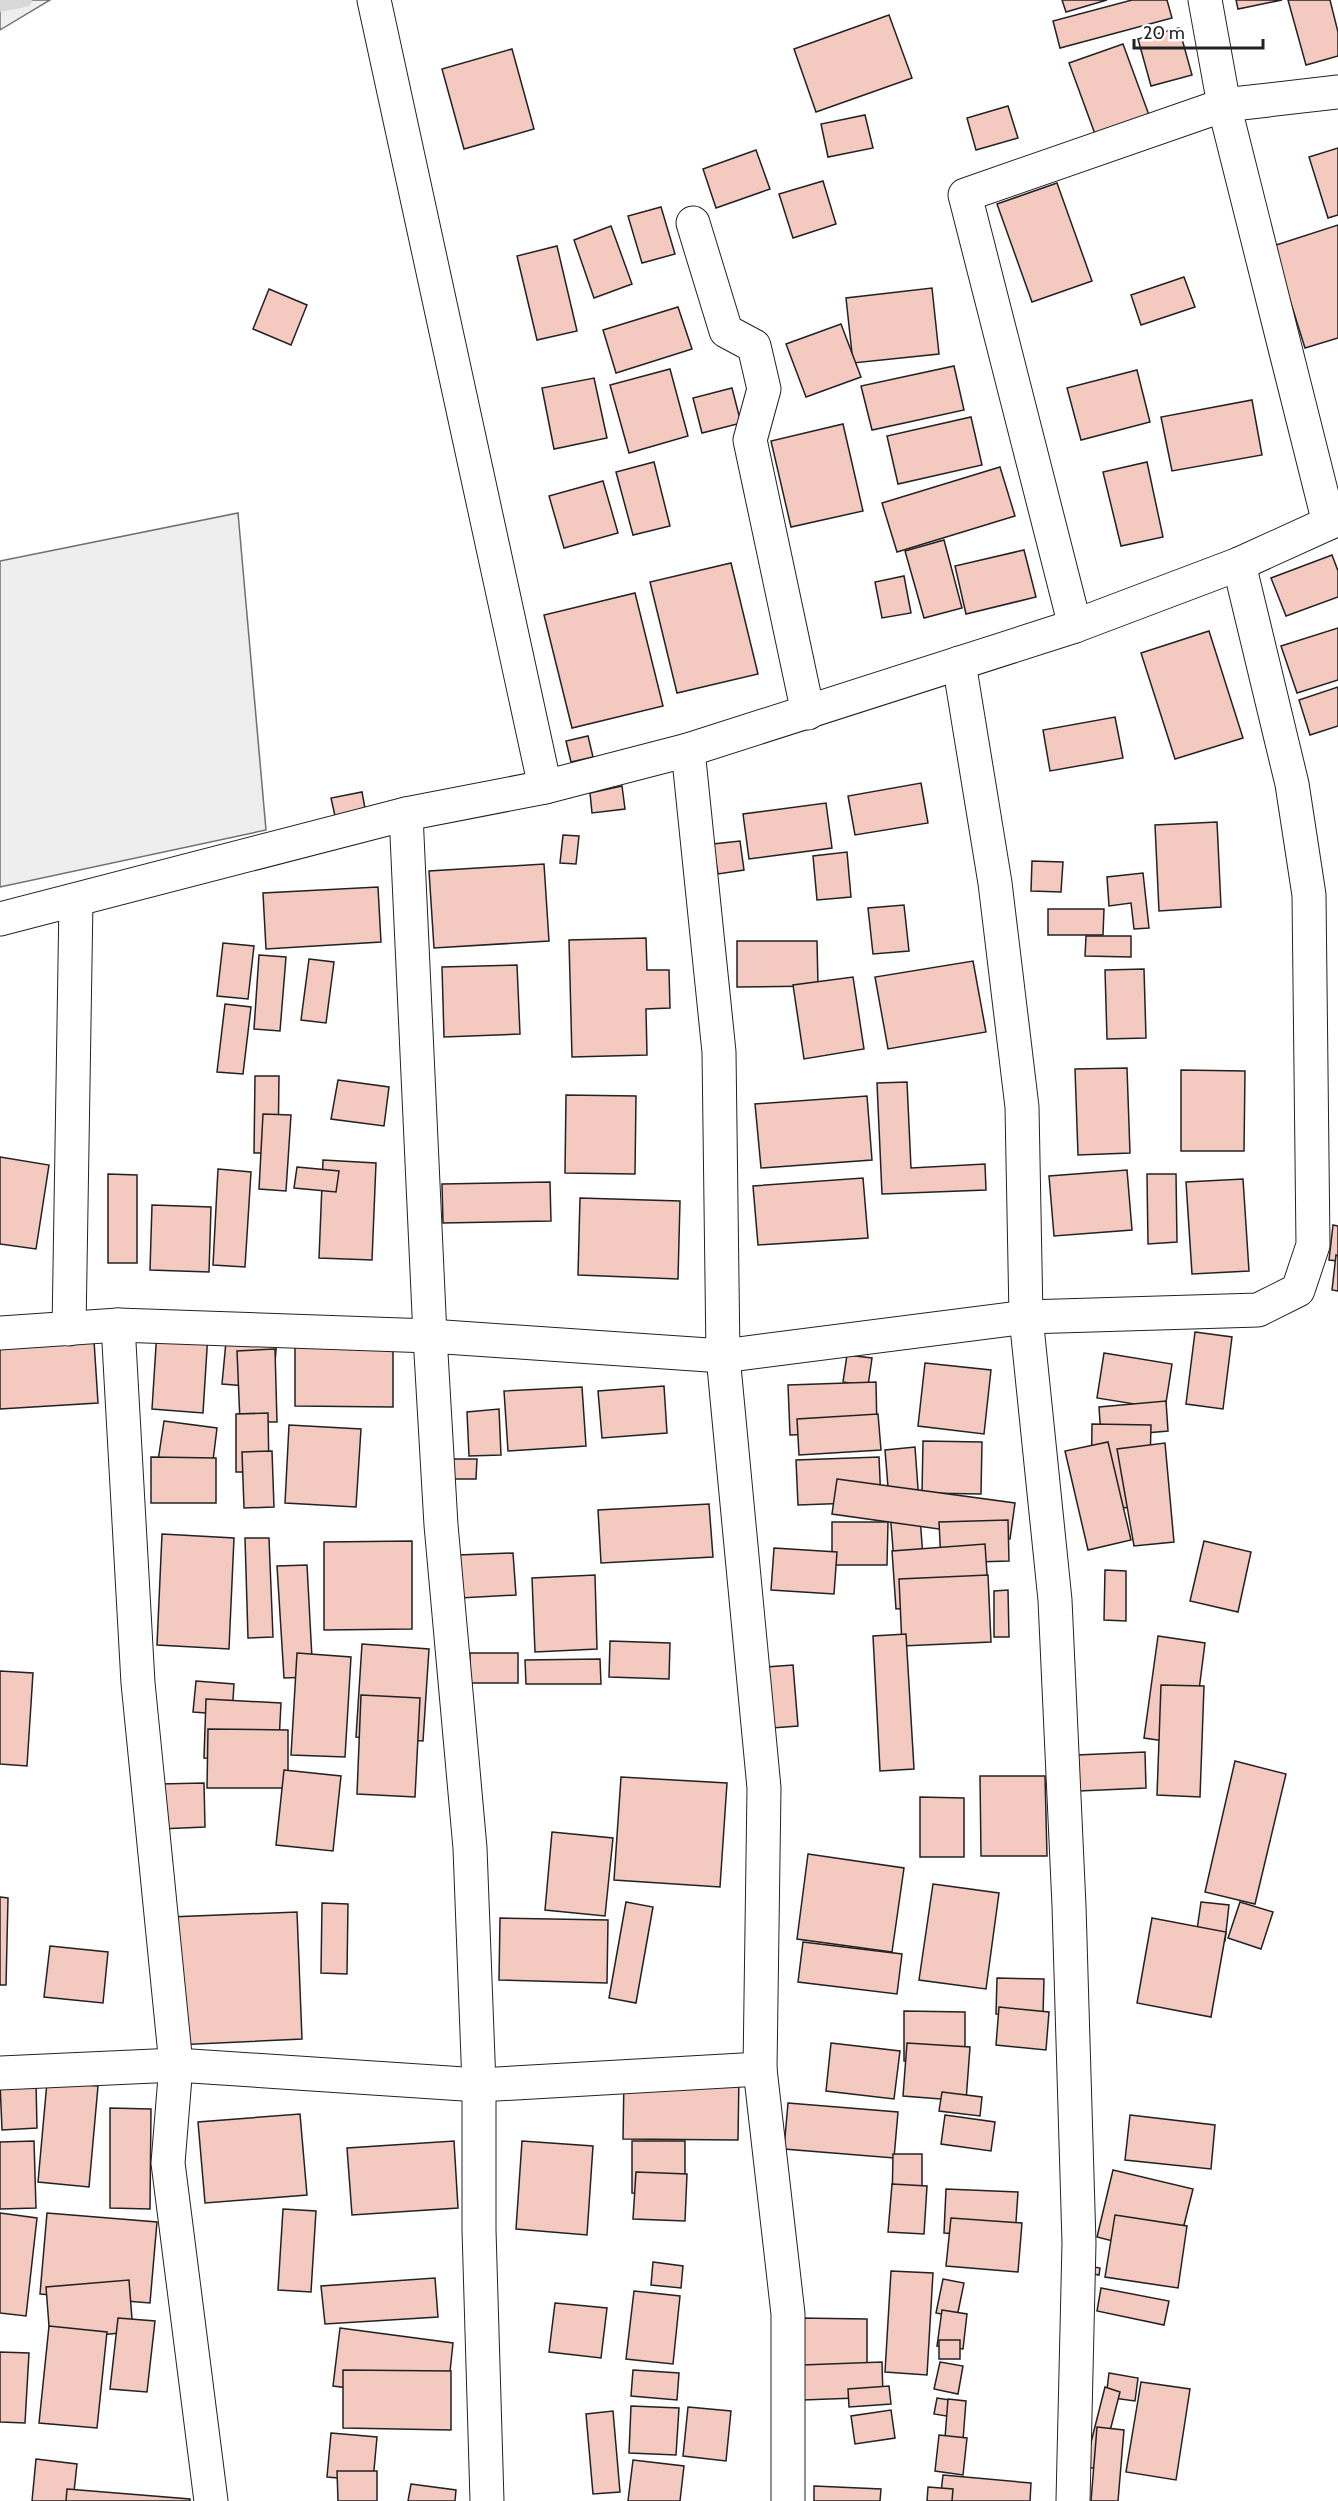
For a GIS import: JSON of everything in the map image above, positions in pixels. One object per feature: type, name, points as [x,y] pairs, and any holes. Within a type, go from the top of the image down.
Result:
[{"type":"street","points":[[374,0],[545,787]]},
{"type":"street","points":[[0,919],[406,814],[545,787],[688,750],[1075,626],[1239,564],[1334,520],[1224,105],[1205,0]]},
{"type":"street","points":[[1075,626],[964,195],[1224,105],[1338,92]]},
{"type":"street","points":[[693,223],[726,331],[754,346],[764,389],[750,440],[808,713]]},
{"type":"street","points":[[0,1333],[118,1324],[429,1336],[723,1356],[1026,1317],[1258,1310],[1298,1290],[1313,1245],[1309,895],[1292,784],[1239,564]]},
{"type":"street","points":[[959,663],[995,883],[1022,1107],[1026,1317],[1055,1600],[1068,1894],[1079,2243],[1073,2501]]},
{"type":"street","points":[[688,750],[719,1052],[723,1356],[764,1788],[760,2069],[788,2314],[788,2501]]},
{"type":"street","points":[[406,814],[429,1336],[441,1525],[470,1848],[479,2085],[479,2230],[487,2501]]},
{"type":"street","points":[[69,1329],[76,901]]},
{"type":"street","points":[[118,1324],[138,1683],[176,2065],[168,2163],[211,2501]]},
{"type":"street","points":[[0,2073],[176,2065],[479,2085],[760,2069]]},
{"type":"shaded area","points":[[0,0],[50,0],[0,30]]},
{"type":"shaded area","points":[[238,513],[266,830],[0,887],[0,561]]},
{"type":"building","points":[[1062,0],[1107,0],[1066,12]]},
{"type":"building","points":[[1132,0],[1167,0],[1172,18],[1060,48],[1053,21]]},
{"type":"building","points":[[1236,0],[1282,0],[1238,9]]},
{"type":"building","points":[[1288,0],[1330,0],[1338,32],[1338,56],[1306,65]]},
{"type":"building","points":[[889,15],[912,78],[816,112],[794,49]]},
{"type":"building","points":[[1179,28],[1192,75],[1151,86],[1138,39]]},
{"type":"building","points":[[1123,44],[1149,115],[1095,134],[1069,63]]},
{"type":"building","points":[[512,49],[534,129],[464,149],[442,69]]},
{"type":"building","points":[[1008,106],[1018,138],[976,150],[967,118]]},
{"type":"building","points":[[865,115],[873,148],[828,157],[821,124]]},
{"type":"building","points":[[1338,148],[1338,215],[1328,218],[1309,157]]},
{"type":"building","points":[[756,150],[770,189],[716,208],[703,169]]},
{"type":"building","points":[[823,181],[836,224],[793,238],[779,194]]},
{"type":"building","points":[[1057,183],[1092,281],[1032,302],[997,204]]},
{"type":"building","points":[[661,207],[675,254],[642,263],[628,216]]},
{"type":"building","points":[[1338,225],[1338,338],[1305,348],[1273,246]]},
{"type":"building","points":[[611,226],[632,284],[594,298],[574,240]]},
{"type":"building","points":[[557,246],[577,331],[537,340],[517,256]]},
{"type":"building","points":[[1184,277],[1195,307],[1141,325],[1131,295]]},
{"type":"building","points":[[932,288],[939,354],[853,363],[846,298]]},
{"type":"building","points":[[269,289],[307,305],[291,345],[253,329]]},
{"type":"building","points":[[678,307],[692,349],[616,373],[603,330]]},
{"type":"building","points":[[841,324],[861,377],[806,397],[786,344]]},
{"type":"building","points":[[954,366],[964,410],[872,430],[861,386]]},
{"type":"building","points":[[670,369],[688,436],[629,453],[610,385]]},
{"type":"building","points":[[1137,370],[1150,422],[1081,440],[1067,388]]},
{"type":"building","points":[[594,378],[607,438],[554,449],[542,388]]},
{"type":"building","points":[[732,388],[741,423],[702,433],[693,398]]},
{"type":"building","points":[[1252,400],[1262,455],[1172,471],[1161,417]]},
{"type":"building","points":[[971,417],[982,465],[898,484],[887,436]]},
{"type":"building","points":[[843,424],[863,511],[791,527],[771,441]]},
{"type":"building","points":[[654,462],[670,526],[633,535],[616,472]]},
{"type":"building","points":[[1147,462],[1163,537],[1121,546],[1103,472]]},
{"type":"building","points":[[1000,467],[1015,516],[897,552],[882,503]]},
{"type":"building","points":[[603,481],[618,533],[564,548],[549,496]]},
{"type":"building","points":[[944,540],[962,608],[924,618],[905,551]]},
{"type":"building","points":[[1024,550],[1036,597],[966,614],[955,566]]},
{"type":"building","points":[[1332,555],[1338,571],[1338,597],[1286,616],[1271,578]]},
{"type":"building","points":[[731,563],[758,674],[677,693],[650,582]]},
{"type":"building","points":[[904,576],[911,613],[882,618],[875,582]]},
{"type":"building","points":[[635,593],[663,706],[572,728],[544,615]]},
{"type":"building","points":[[1338,628],[1338,680],[1297,693],[1281,646]]},
{"type":"building","points":[[1209,631],[1243,738],[1175,759],[1141,653]]},
{"type":"building","points":[[1338,687],[1338,726],[1310,735],[1299,700]]},
{"type":"building","points":[[1115,717],[1123,758],[1050,771],[1043,730]]},
{"type":"building","points":[[588,736],[593,757],[571,762],[566,741]]},
{"type":"building","points":[[921,783],[928,823],[855,835],[848,796]]},
{"type":"building","points":[[622,786],[625,809],[592,813],[590,793]]},
{"type":"building","points":[[362,792],[367,819],[337,825],[331,798]]},
{"type":"building","points":[[826,803],[832,848],[749,859],[743,814]]},
{"type":"building","points":[[1217,822],[1221,907],[1159,911],[1155,825]]},
{"type":"building","points":[[563,835],[579,836],[576,864],[560,863]]},
{"type":"building","points":[[740,841],[744,870],[718,874],[713,844]]},
{"type":"building","points":[[847,852],[851,897],[817,900],[813,856]]},
{"type":"building","points":[[1032,861],[1063,862],[1061,892],[1031,891]]},
{"type":"building","points":[[544,864],[549,941],[434,948],[429,871]]},
{"type":"building","points":[[1143,873],[1149,928],[1134,929],[1131,903],[1109,906],[1107,877]]},
{"type":"building","points":[[378,887],[381,942],[266,949],[263,893]]},
{"type":"building","points":[[904,905],[909,951],[873,954],[868,908]]},
{"type":"building","points":[[1048,909],[1104,909],[1103,935],[1048,935]]},
{"type":"building","points":[[1086,936],[1131,936],[1131,957],[1085,956]]},
{"type":"building","points":[[646,938],[647,970],[669,970],[670,1008],[646,1009],[647,1055],[572,1057],[569,940]]},
{"type":"building","points":[[737,941],[817,941],[818,986],[737,987]]},
{"type":"building","points":[[223,943],[254,946],[248,999],[217,996]]},
{"type":"building","points":[[259,955],[286,957],[280,1031],[254,1029]]},
{"type":"building","points":[[309,959],[334,962],[326,1023],[301,1020]]},
{"type":"building","points":[[973,961],[986,1032],[888,1049],[875,977]]},
{"type":"building","points":[[517,965],[520,1034],[444,1037],[442,967]]},
{"type":"building","points":[[1144,969],[1146,1038],[1107,1039],[1105,970]]},
{"type":"building","points":[[853,977],[864,1049],[804,1059],[793,985]]},
{"type":"building","points":[[225,1004],[251,1007],[243,1074],[217,1072]]},
{"type":"building","points":[[1127,1068],[1130,1153],[1078,1155],[1075,1069]]},
{"type":"building","points":[[1181,1070],[1245,1071],[1244,1151],[1181,1151]]},
{"type":"building","points":[[255,1076],[279,1076],[278,1153],[254,1153]]},
{"type":"building","points":[[338,1080],[389,1087],[384,1126],[331,1119]]},
{"type":"building","points":[[907,1082],[911,1168],[985,1164],[986,1190],[882,1194],[877,1083]]},
{"type":"building","points":[[566,1095],[636,1096],[635,1174],[565,1173]]},
{"type":"building","points":[[867,1096],[872,1160],[761,1168],[755,1104]]},
{"type":"building","points":[[263,1114],[291,1115],[286,1191],[259,1189]]},
{"type":"building","points":[[0,1157],[49,1165],[36,1249],[0,1244]]},
{"type":"building","points":[[323,1160],[376,1163],[372,1260],[319,1258]]},
{"type":"building","points":[[297,1167],[339,1171],[336,1192],[294,1188]]},
{"type":"building","points":[[218,1169],[251,1172],[245,1267],[213,1265]]},
{"type":"building","points":[[1127,1170],[1132,1230],[1054,1236],[1049,1176]]},
{"type":"building","points":[[108,1174],[137,1175],[137,1263],[108,1263]]},
{"type":"building","points":[[1147,1174],[1176,1174],[1177,1242],[1148,1244]]},
{"type":"building","points":[[863,1178],[868,1238],[758,1245],[753,1186]]},
{"type":"building","points":[[1243,1179],[1249,1271],[1192,1274],[1186,1182]]},
{"type":"building","points":[[550,1182],[551,1221],[443,1223],[442,1184]]},
{"type":"building","points":[[580,1198],[680,1201],[678,1279],[578,1275]]},
{"type":"building","points":[[152,1205],[211,1207],[209,1272],[150,1270]]},
{"type":"building","points":[[1333,1225],[1338,1226],[1338,1261],[1329,1260]]},
{"type":"building","points":[[1336,1255],[1338,1256],[1338,1291],[1332,1290]]},
{"type":"building","points":[[158,1314],[209,1317],[203,1413],[152,1409]]},
{"type":"building","points":[[228,1320],[278,1325],[273,1388],[222,1384]]},
{"type":"building","points":[[93,1325],[98,1403],[0,1409],[0,1330]]},
{"type":"building","points":[[295,1328],[393,1329],[393,1407],[295,1406]]},
{"type":"building","points":[[1195,1332],[1232,1337],[1223,1409],[1186,1404]]},
{"type":"building","points":[[275,1349],[277,1422],[240,1422],[237,1351]]},
{"type":"building","points":[[1104,1353],[1172,1364],[1165,1409],[1097,1398]]},
{"type":"building","points":[[847,1355],[872,1358],[868,1386],[843,1382]]},
{"type":"building","points":[[925,1363],[991,1370],[984,1434],[918,1426]]},
{"type":"building","points":[[876,1382],[877,1432],[790,1435],[788,1385]]},
{"type":"building","points":[[664,1386],[667,1433],[602,1438],[598,1391]]},
{"type":"building","points":[[582,1387],[586,1446],[508,1451],[504,1391]]},
{"type":"building","points":[[1166,1401],[1168,1431],[1101,1437],[1099,1407]]},
{"type":"building","points":[[499,1409],[501,1455],[469,1456],[467,1412]]},
{"type":"building","points":[[268,1413],[269,1472],[236,1472],[236,1414]]},
{"type":"building","points":[[878,1414],[881,1450],[799,1455],[797,1419]]},
{"type":"building","points":[[164,1421],[217,1428],[212,1469],[158,1461]]},
{"type":"building","points":[[1092,1424],[1151,1425],[1149,1508],[1091,1507]]},
{"type":"building","points":[[289,1425],[361,1429],[356,1507],[285,1503]]},
{"type":"building","points":[[923,1441],[982,1442],[981,1494],[922,1493]]},
{"type":"building","points":[[1108,1442],[1131,1540],[1088,1550],[1065,1451]]},
{"type":"building","points":[[1165,1443],[1174,1542],[1134,1546],[1117,1449]]},
{"type":"building","points":[[915,1447],[923,1558],[894,1561],[885,1450]]},
{"type":"building","points":[[272,1451],[274,1507],[244,1508],[242,1452]]},
{"type":"building","points":[[151,1457],[216,1458],[216,1503],[151,1503]]},
{"type":"building","points":[[879,1457],[881,1502],[798,1505],[796,1460]]},
{"type":"building","points":[[452,1459],[477,1459],[476,1479],[452,1479]]},
{"type":"building","points":[[837,1479],[1015,1503],[1010,1539],[832,1514]]},
{"type":"building","points":[[709,1504],[713,1557],[601,1563],[598,1510]]},
{"type":"building","points":[[1008,1520],[1009,1561],[941,1563],[939,1522]]},
{"type":"building","points":[[832,1522],[888,1522],[887,1565],[832,1565]]},
{"type":"building","points":[[162,1534],[234,1538],[229,1649],[157,1645]]},
{"type":"building","points":[[245,1538],[269,1538],[273,1637],[248,1638]]},
{"type":"building","points":[[412,1541],[412,1629],[324,1630],[324,1542]]},
{"type":"building","points":[[1204,1541],[1251,1552],[1238,1612],[1190,1601]]},
{"type":"building","points":[[985,1544],[989,1603],[896,1609],[892,1551]]},
{"type":"building","points":[[774,1548],[837,1552],[834,1594],[771,1590]]},
{"type":"building","points":[[513,1553],[516,1595],[460,1598],[458,1555]]},
{"type":"building","points":[[307,1565],[313,1677],[284,1678],[277,1566]]},
{"type":"building","points":[[1105,1570],[1126,1571],[1126,1621],[1104,1620]]},
{"type":"building","points":[[595,1575],[597,1649],[535,1652],[532,1578]]},
{"type":"building","points":[[988,1575],[991,1642],[902,1646],[899,1579]]},
{"type":"building","points":[[1008,1590],[1009,1637],[994,1637],[994,1591]]},
{"type":"building","points":[[906,1634],[914,1769],[880,1771],[873,1636]]},
{"type":"building","points":[[1158,1636],[1205,1643],[1192,1745],[1144,1738]]},
{"type":"building","points":[[610,1641],[670,1643],[669,1679],[609,1677]]},
{"type":"building","points":[[362,1644],[429,1649],[423,1741],[356,1737]]},
{"type":"building","points":[[297,1653],[351,1657],[345,1757],[291,1755]]},
{"type":"building","points":[[470,1653],[518,1653],[518,1683],[470,1683]]},
{"type":"building","points":[[600,1659],[601,1684],[526,1684],[525,1660]]},
{"type":"building","points":[[793,1665],[798,1726],[772,1728],[766,1667]]},
{"type":"building","points":[[0,1671],[33,1673],[27,1766],[0,1764]]},
{"type":"building","points":[[196,1681],[234,1684],[232,1715],[193,1712]]},
{"type":"building","points":[[1161,1685],[1204,1686],[1200,1797],[1157,1795]]},
{"type":"building","points":[[361,1695],[420,1698],[415,1797],[357,1794]]},
{"type":"building","points":[[206,1699],[281,1703],[278,1761],[204,1758]]},
{"type":"building","points":[[208,1729],[288,1730],[288,1788],[207,1788]]},
{"type":"building","points":[[1145,1752],[1146,1788],[1079,1791],[1077,1755]]},
{"type":"building","points":[[1235,1761],[1286,1774],[1255,1904],[1205,1892]]},
{"type":"building","points":[[284,1770],[341,1776],[333,1851],[276,1845]]},
{"type":"building","points":[[980,1776],[1045,1776],[1047,1856],[981,1856]]},
{"type":"building","points":[[621,1777],[727,1783],[720,1887],[614,1880]]},
{"type":"building","points":[[204,1783],[205,1827],[160,1829],[159,1784]]},
{"type":"building","points":[[920,1797],[964,1798],[964,1857],[920,1857]]},
{"type":"building","points":[[552,1832],[613,1838],[605,1916],[545,1910]]},
{"type":"building","points":[[808,1854],[904,1868],[892,1952],[797,1939]]},
{"type":"building","points":[[933,1884],[999,1893],[986,1989],[919,1980]]},
{"type":"building","points":[[0,1897],[8,1898],[6,1985],[0,1985]]},
{"type":"building","points":[[626,1902],[653,1907],[636,2003],[609,1998]]},
{"type":"building","points":[[1201,1902],[1229,1905],[1225,1941],[1196,1937]]},
{"type":"building","points":[[1240,1902],[1273,1912],[1261,1949],[1228,1938]]},
{"type":"building","points":[[322,1903],[348,1904],[347,1974],[321,1973]]},
{"type":"building","points":[[297,1912],[302,2039],[175,2045],[170,1917]]},
{"type":"building","points":[[500,1918],[608,1920],[607,1983],[499,1980]]},
{"type":"building","points":[[1152,1918],[1226,1932],[1211,2017],[1137,2003]]},
{"type":"building","points":[[803,1942],[902,1954],[897,1994],[798,1982]]},
{"type":"building","points":[[50,1946],[108,1952],[103,2003],[44,1997]]},
{"type":"building","points":[[997,1978],[1044,1979],[1043,2015],[996,2014]]},
{"type":"building","points":[[999,2007],[1049,2012],[1046,2050],[996,2045]]},
{"type":"building","points":[[904,2011],[965,2012],[965,2062],[904,2061]]},
{"type":"building","points":[[831,2043],[900,2051],[894,2099],[826,2091]]},
{"type":"building","points":[[907,2043],[970,2047],[966,2101],[903,2096]]},
{"type":"building","points":[[624,2075],[739,2075],[738,2140],[623,2139]]},
{"type":"building","points":[[0,2082],[36,2082],[37,2128],[2,2130]]},
{"type":"building","points":[[47,2082],[98,2086],[89,2187],[38,2182]]},
{"type":"building","points":[[942,2092],[982,2097],[980,2116],[939,2111]]},
{"type":"building","points":[[788,2103],[898,2112],[894,2158],[784,2149]]},
{"type":"building","points":[[110,2108],[151,2109],[150,2209],[110,2208]]},
{"type":"building","points":[[300,2114],[307,2195],[205,2203],[198,2122]]},
{"type":"building","points":[[945,2115],[995,2122],[991,2151],[941,2144]]},
{"type":"building","points":[[1130,2115],[1215,2125],[1211,2169],[1125,2160]]},
{"type":"building","points":[[34,2141],[36,2208],[0,2209],[0,2142]]},
{"type":"building","points":[[454,2141],[458,2208],[352,2215],[347,2148]]},
{"type":"building","points":[[522,2141],[593,2146],[587,2235],[516,2229]]},
{"type":"building","points":[[632,2141],[685,2141],[685,2194],[632,2193]]},
{"type":"building","points":[[893,2154],[922,2154],[922,2205],[892,2205]]},
{"type":"building","points":[[1113,2170],[1193,2189],[1176,2257],[1097,2237]]},
{"type":"building","points":[[636,2172],[687,2174],[685,2221],[633,2219]]},
{"type":"building","points":[[892,2184],[927,2186],[924,2234],[888,2232]]},
{"type":"building","points":[[946,2189],[1018,2192],[1015,2237],[944,2233]]},
{"type":"building","points":[[283,2209],[316,2211],[311,2292],[278,2290]]},
{"type":"building","points":[[0,2213],[37,2218],[26,2316],[0,2313]]},
{"type":"building","points":[[47,2213],[157,2222],[150,2303],[40,2294]]},
{"type":"building","points":[[1115,2215],[1187,2226],[1178,2288],[1105,2277]]},
{"type":"building","points":[[951,2218],[1022,2223],[1018,2272],[946,2266]]},
{"type":"building","points":[[653,2262],[683,2266],[681,2288],[651,2285]]},
{"type":"building","points":[[1089,2266],[1100,2268],[1099,2275],[1088,2273]]},
{"type":"building","points":[[891,2271],[933,2273],[927,2375],[885,2372]]},
{"type":"building","points":[[435,2278],[438,2317],[325,2324],[321,2286]]},
{"type":"building","points":[[943,2279],[964,2283],[957,2317],[936,2313]]},
{"type":"building","points":[[129,2280],[133,2332],[50,2339],[46,2287]]},
{"type":"building","points":[[1101,2288],[1169,2301],[1164,2325],[1097,2311]]},
{"type":"building","points":[[634,2291],[680,2296],[673,2364],[626,2359]]},
{"type":"building","points":[[555,2303],[607,2308],[601,2358],[549,2352]]},
{"type":"building","points":[[942,2310],[967,2314],[963,2349],[937,2346]]},
{"type":"building","points":[[118,2318],[155,2321],[147,2392],[110,2389]]},
{"type":"building","points":[[799,2318],[867,2319],[867,2368],[799,2369]]},
{"type":"building","points":[[49,2326],[107,2332],[97,2428],[39,2423]]},
{"type":"building","points":[[340,2328],[453,2343],[447,2400],[333,2386]]},
{"type":"building","points":[[939,2340],[960,2340],[960,2359],[939,2359]]},
{"type":"building","points":[[0,2352],[29,2353],[25,2423],[0,2422]]},
{"type":"building","points":[[882,2362],[883,2397],[803,2400],[802,2365]]},
{"type":"building","points":[[940,2362],[963,2366],[958,2394],[934,2389]]},
{"type":"building","points":[[343,2370],[451,2371],[451,2430],[343,2428]]},
{"type":"building","points":[[633,2370],[679,2373],[677,2400],[631,2396]]},
{"type":"building","points":[[1109,2373],[1138,2378],[1135,2401],[1106,2397]]},
{"type":"building","points":[[1141,2382],[1190,2389],[1176,2480],[1126,2472]]},
{"type":"building","points":[[889,2386],[891,2404],[849,2407],[848,2389]]},
{"type":"building","points":[[1105,2387],[1120,2392],[1100,2470],[1085,2466]]},
{"type":"building","points":[[937,2398],[956,2401],[952,2417],[934,2414]]},
{"type":"building","points":[[948,2399],[966,2401],[963,2440],[945,2438]]},
{"type":"building","points":[[631,2406],[679,2408],[676,2455],[629,2453]]},
{"type":"building","points":[[688,2407],[731,2411],[726,2461],[683,2456]]},
{"type":"building","points":[[891,2410],[895,2438],[855,2444],[851,2416]]},
{"type":"building","points":[[613,2411],[620,2492],[593,2494],[586,2414]]},
{"type":"building","points":[[1097,2427],[1124,2430],[1118,2501],[1091,2501]]},
{"type":"building","points":[[331,2433],[377,2437],[373,2481],[327,2477]]},
{"type":"building","points":[[939,2435],[967,2438],[963,2475],[935,2471]]},
{"type":"building","points":[[36,2459],[77,2464],[73,2501],[32,2501]]},
{"type":"building","points":[[633,2460],[684,2466],[680,2501],[628,2501]]},
{"type":"building","points":[[337,2471],[377,2471],[377,2501],[338,2501]]},
{"type":"building","points":[[943,2475],[1031,2483],[1030,2501],[940,2501]]},
{"type":"building","points":[[411,2484],[456,2490],[455,2501],[408,2501]]},
{"type":"building","points":[[814,2486],[881,2489],[880,2501],[814,2501]]},
{"type":"building","points":[[928,2487],[953,2489],[952,2501],[927,2501]]},
{"type":"building","points":[[67,2489],[190,2499],[190,2501],[66,2501]]},
{"type":"waterway","points":[[0,5],[25,0]]}]
